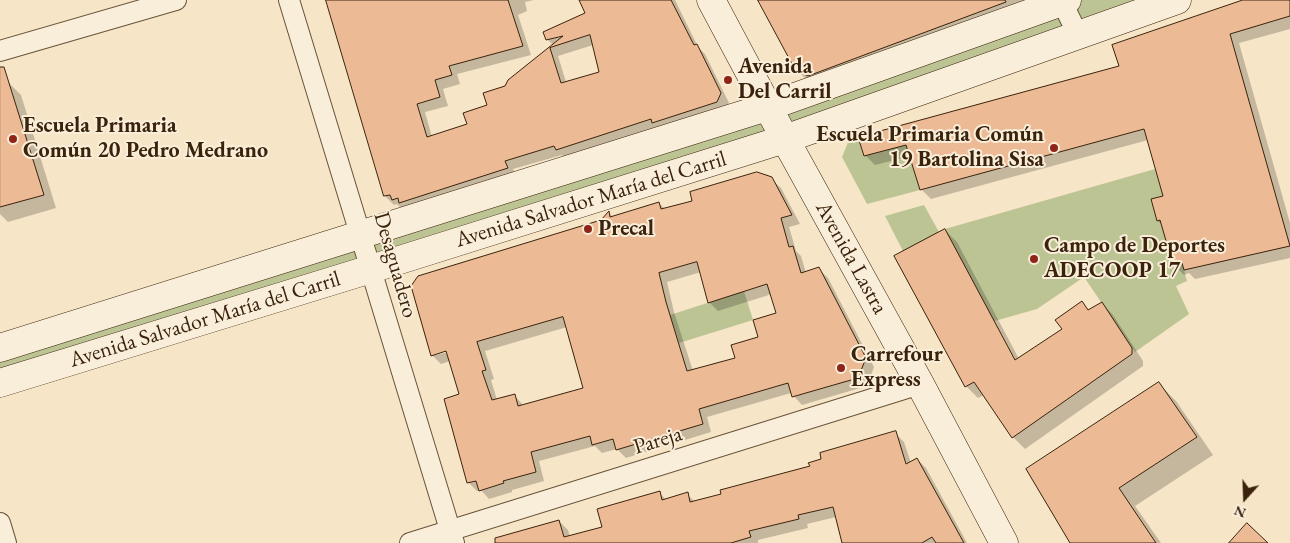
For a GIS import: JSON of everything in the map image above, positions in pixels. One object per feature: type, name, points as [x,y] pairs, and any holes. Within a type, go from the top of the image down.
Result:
[{"type":"street","points":[[0,51],[176,0]]},
{"type":"street","name":"Desaguadero","points":[[289,0],[452,537]]},
{"type":"street","name":"Avenida Lastra","points":[[711,0],[920,384],[1004,543]]},
{"type":"street","name":"Avenida Salvador María del Carril","points":[[0,382],[785,139],[1177,0]]},
{"type":"street","points":[[1063,1],[1078,35]]},
{"type":"street","name":"Avenida Salvador María del Carril","points":[[0,348],[767,106],[1063,1]]},
{"type":"street","name":"Pareja","points":[[410,543],[452,537],[920,384]]},
{"type":"street","points":[[0,523],[6,543]]},
{"type":"green space","points":[[1067,0],[1177,0],[0,383],[0,348]]},
{"type":"green space","points":[[858,137],[864,156],[906,145],[920,190],[867,204],[842,157],[849,140]]},
{"type":"green space","name":"Campo de Deportes ADECOOP 17","points":[[1155,169],[1163,196],[1151,200],[1157,221],[1169,218],[1166,241],[1173,265],[1182,263],[1187,281],[1176,286],[1189,314],[1135,352],[1084,277],[1037,309],[938,337],[894,256],[903,251],[885,216],[924,205],[939,232]]},
{"type":"green space","points":[[744,291],[753,320],[679,343],[670,315]]},
{"type":"building","points":[[326,0],[508,0],[523,46],[449,66],[452,75],[435,80],[440,97],[417,104],[427,137],[467,124],[463,113],[487,105],[483,93],[505,86],[508,80],[563,36],[546,40],[543,32],[585,13],[579,0],[671,0],[694,45],[697,44],[721,93],[717,102],[652,123],[651,119],[556,150],[554,146],[505,161],[508,168],[399,203],[398,198],[392,200],[390,195],[384,196]],"holes":[[[590,35],[599,72],[561,83],[550,48]]]},
{"type":"building","points":[[758,0],[1005,0],[1006,2],[808,76],[795,69]]},
{"type":"building","name":"Escuela Primaria Común 19 Bartolina Sisa","points":[[1243,0],[1290,0],[1290,16],[1230,34],[1290,246],[1184,270],[1182,263],[1173,265],[1160,220],[1157,221],[1151,199],[1163,196],[1144,129],[920,190],[906,145],[864,156],[858,137],[1119,66],[1112,45]]},
{"type":"building","name":"Escuela Primaria Común 20 Pedro Medrano","points":[[0,67],[4,67],[44,195],[0,207]]},
{"type":"building","points":[[757,172],[772,177],[792,215],[781,218],[789,247],[793,246],[801,273],[819,267],[866,358],[858,378],[792,397],[788,383],[699,409],[703,424],[616,450],[613,439],[592,445],[590,436],[531,452],[536,472],[503,481],[504,483],[479,491],[476,481],[467,483],[444,399],[459,394],[446,351],[431,356],[411,286],[418,276],[601,220],[609,211],[610,217],[659,202],[661,209],[692,201],[690,192]],"holes":[[[697,262],[708,303],[767,284],[776,313],[753,320],[758,337],[731,345],[735,358],[687,371],[659,273]],[[563,317],[583,388],[518,406],[515,394],[492,400],[482,371],[486,370],[477,342]]]},
{"type":"building","points":[[945,229],[1015,360],[1062,329],[1055,320],[1082,301],[1088,310],[1102,302],[1132,348],[1132,354],[1012,438],[974,382],[965,387],[894,256]]},
{"type":"building","points":[[1159,382],[1197,437],[1119,488],[1156,543],[1070,543],[1026,469]]},
{"type":"building","points":[[896,431],[906,464],[917,458],[964,543],[936,543],[932,537],[922,543],[842,543],[833,507],[798,515],[799,519],[749,531],[751,537],[731,543],[495,543],[495,538],[559,520],[564,537],[602,527],[597,509],[660,491],[662,500],[688,492],[690,502],[721,494],[720,490],[810,466],[808,463],[821,459],[820,453]]},
{"type":"building","points":[[1247,523],[1268,543],[1229,543]]},
{"type":"place","name":"Avenida Del Carril","points":[[728,80]]},
{"type":"place","name":"Escuela Primaria Común 20 Pedro Medrano","points":[[13,139]]},
{"type":"place","name":"Escuela Primaria Común 19 Bartolina Sisa","points":[[1054,148]]},
{"type":"place","name":"Precal","points":[[588,229]]},
{"type":"place","name":"Campo de Deportes ADECOOP 17","points":[[1034,259]]},
{"type":"place","name":"Carrefour Express","points":[[841,368]]}]
